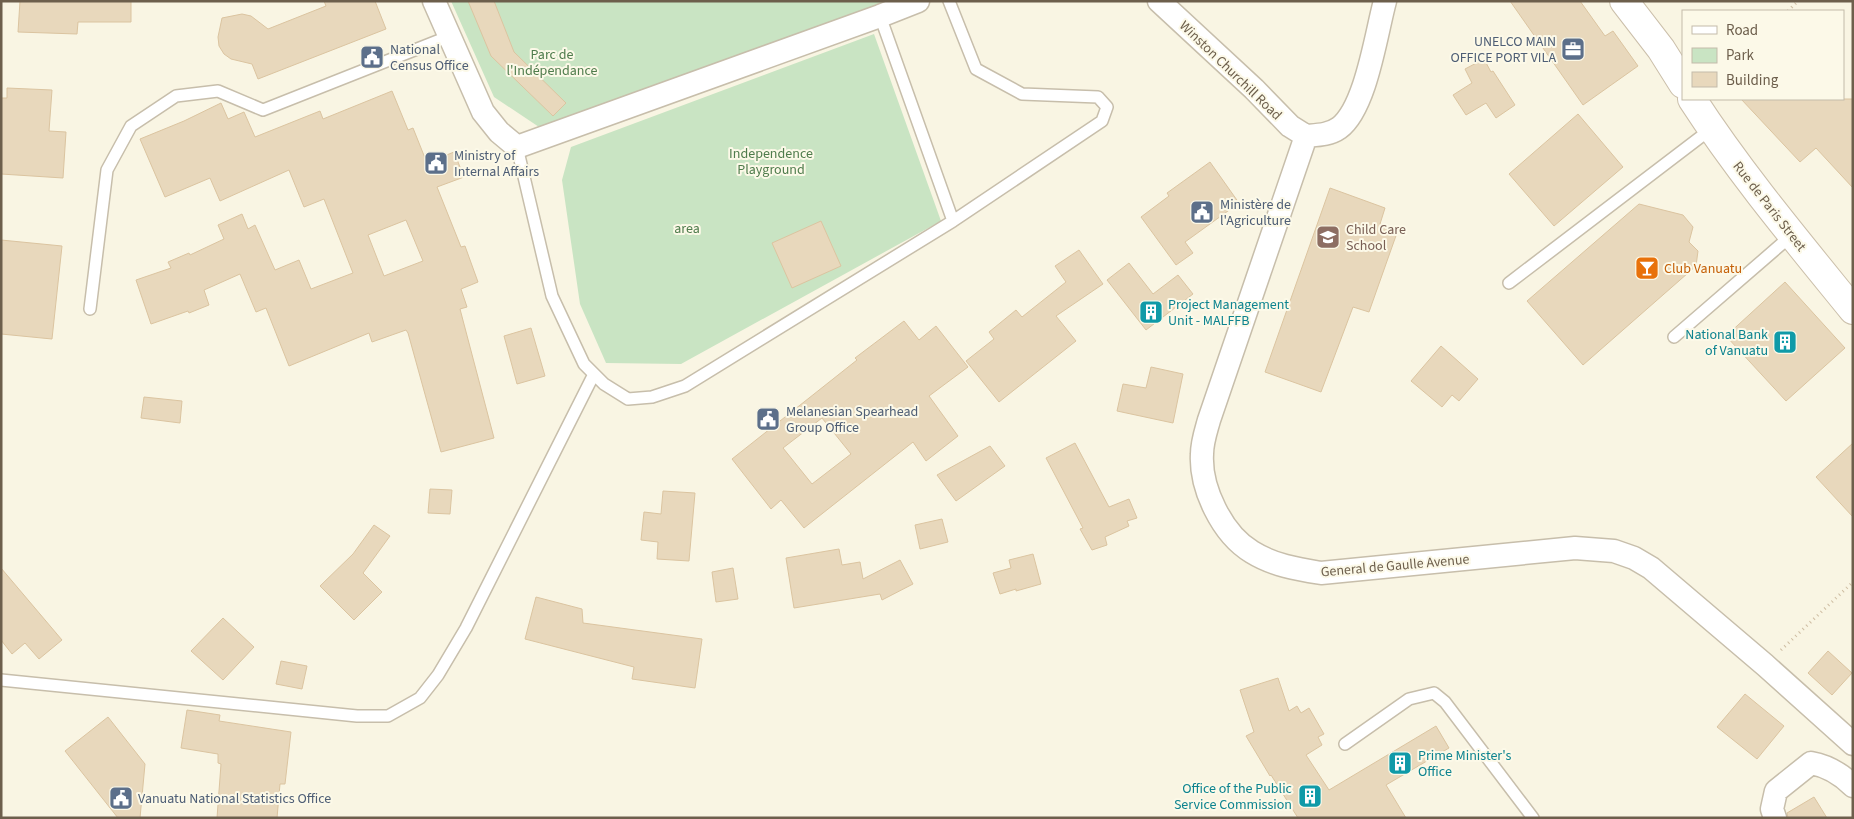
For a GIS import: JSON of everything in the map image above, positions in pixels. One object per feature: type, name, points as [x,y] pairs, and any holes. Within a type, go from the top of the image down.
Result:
[{"type":"street","points":[[434,1],[483,112],[499,132],[517,147],[918,1]]},
{"type":"street","name":"Winston Churchill Road","points":[[1159,1],[1254,88],[1290,126],[1306,136]]},
{"type":"street","points":[[1306,136],[1320,135],[1333,131],[1351,116],[1366,76],[1385,1]]},
{"type":"street","points":[[1624,1],[1682,82]]},
{"type":"street","name":"Rue de Paris Street","points":[[1693,100],[1711,129],[1792,235],[1853,310]]},
{"type":"street","name":"General de Gaulle Avenue","points":[[1306,136],[1204,440],[1202,454],[1203,476],[1208,494],[1220,517],[1236,540],[1251,552],[1270,562],[1293,569],[1321,573],[1574,548],[1614,551],[1634,558],[1652,568],[1853,744]]},
{"type":"street","points":[[1775,818],[1772,809],[1776,791],[1811,763],[1825,766],[1845,778],[1853,786]]},
{"type":"lane","points":[[517,147],[552,296],[584,364],[604,384],[628,399],[652,396],[685,386],[953,221],[1102,121],[1107,107],[1098,97],[1022,94],[976,69],[949,1]]},
{"type":"lane","points":[[880,16],[953,221]]},
{"type":"lane","points":[[90,309],[107,170],[131,126],[176,96],[184,95],[218,91],[263,110],[450,36]]},
{"type":"lane","points":[[1509,283],[1711,129]]},
{"type":"lane","points":[[1674,337],[1792,235]]},
{"type":"lane","points":[[1,680],[357,716],[388,716],[420,698],[438,675],[466,628],[594,374]]},
{"type":"lane","points":[[1345,744],[1409,699],[1434,693],[1445,702],[1533,818]]},
{"type":"path","points":[[1789,10],[1798,1]]},
{"type":"path","points":[[1765,665],[1853,582]]},
{"type":"green space","name":"Parc de l'Indépendance","points":[[451,1],[895,1],[542,129],[494,97]]},
{"type":"green space","name":"area","points":[[874,34],[941,221],[681,364],[606,363],[580,304],[562,180],[571,147]]},
{"type":"building","points":[[20,1],[131,1],[131,22],[78,22],[77,34],[18,32]]},
{"type":"building","points":[[324,1],[375,1],[386,29],[258,79],[252,64],[231,59],[224,54],[219,46],[218,37],[222,18],[242,14],[251,16],[268,29],[326,6]]},
{"type":"building","points":[[468,1],[494,1],[514,52],[566,103],[553,116],[491,56]]},
{"type":"building","points":[[1510,1],[1580,1],[1605,36],[1613,31],[1638,66],[1583,105]]},
{"type":"building","points":[[1484,59],[1515,105],[1496,118],[1486,103],[1466,115],[1453,95],[1472,83],[1465,69]]},
{"type":"building","points":[[7,88],[52,90],[49,131],[66,132],[63,178],[1,174],[1,98],[7,98]]},
{"type":"building","points":[[392,91],[408,130],[413,128],[427,163],[454,152],[464,177],[437,187],[461,247],[465,246],[478,282],[461,289],[467,307],[460,309],[494,438],[441,452],[406,330],[372,342],[369,333],[289,366],[266,308],[256,312],[240,274],[204,290],[209,305],[151,324],[136,280],[171,268],[168,262],[189,253],[190,255],[224,239],[218,225],[242,214],[248,229],[255,225],[275,270],[299,260],[311,289],[353,273],[324,199],[304,207],[289,170],[220,201],[210,178],[165,197],[140,139],[221,103],[228,119],[244,112],[255,137],[320,111],[323,119]],"holes":[[[406,220],[423,261],[384,276],[368,235]]]},
{"type":"building","points":[[1853,99],[1853,188],[1816,148],[1800,162],[1742,100]]},
{"type":"building","points":[[1578,114],[1623,167],[1554,226],[1509,174]]},
{"type":"building","points":[[1210,162],[1239,203],[1185,242],[1193,253],[1176,265],[1141,217],[1169,196],[1167,193]]},
{"type":"building","points":[[1330,188],[1385,208],[1380,224],[1398,230],[1369,312],[1353,307],[1321,392],[1265,372]]},
{"type":"building","points":[[1639,204],[1683,215],[1693,227],[1689,242],[1698,251],[1696,266],[1583,365],[1527,301]]},
{"type":"building","points":[[821,221],[841,266],[792,288],[772,243]]},
{"type":"building","points":[[1,240],[62,246],[52,339],[1,334]]},
{"type":"building","points":[[1079,250],[1103,284],[1056,316],[1076,341],[999,402],[966,361],[994,339],[989,332],[1016,310],[1022,317],[1066,282],[1055,266]]},
{"type":"building","name":"Project Management Unit - MALFFB","points":[[1129,263],[1153,294],[1178,275],[1193,294],[1146,330],[1107,280]]},
{"type":"building","name":"National Bank of Vanuatu","points":[[1785,282],[1845,348],[1786,401],[1726,336]]},
{"type":"building","points":[[904,321],[919,340],[936,326],[968,367],[929,396],[958,436],[926,461],[913,442],[804,528],[781,500],[771,509],[732,459],[857,360],[855,358]],"holes":[[[822,418],[851,454],[812,484],[783,448]]]},
{"type":"building","points":[[531,328],[545,376],[517,384],[504,336]]},
{"type":"building","points":[[1441,346],[1478,379],[1459,401],[1452,395],[1442,407],[1411,381]]},
{"type":"building","points":[[1151,367],[1183,374],[1173,423],[1117,411],[1123,384],[1146,388]]},
{"type":"building","points":[[144,397],[182,401],[180,423],[141,418]]},
{"type":"building","points":[[1075,443],[1109,507],[1129,499],[1137,518],[1127,521],[1129,526],[1105,537],[1107,545],[1092,550],[1080,529],[1083,528],[1046,458]]},
{"type":"building","points":[[1853,443],[1853,517],[1816,477]]},
{"type":"building","points":[[990,446],[1005,466],[956,501],[937,475]]},
{"type":"building","points":[[430,489],[452,490],[450,514],[428,513]]},
{"type":"building","points":[[663,491],[695,493],[689,561],[657,559],[658,542],[641,540],[644,512],[661,514]]},
{"type":"building","points":[[942,519],[948,542],[920,549],[915,525]]},
{"type":"building","points":[[374,525],[390,536],[363,573],[382,592],[354,620],[320,586],[353,554]]},
{"type":"building","points":[[839,549],[842,565],[860,562],[863,579],[900,560],[913,584],[882,600],[880,594],[794,608],[786,558]]},
{"type":"building","points":[[1033,554],[1041,584],[1000,594],[993,573],[1011,568],[1009,560]]},
{"type":"building","points":[[1,568],[62,640],[39,659],[25,643],[12,654],[1,640]]},
{"type":"building","points":[[733,568],[738,599],[716,602],[712,572]]},
{"type":"building","points":[[536,597],[582,609],[583,623],[702,639],[695,688],[632,679],[634,667],[525,639]]},
{"type":"building","points":[[223,618],[254,647],[223,680],[191,651]]},
{"type":"building","points":[[1828,651],[1852,673],[1832,695],[1808,673]]},
{"type":"building","points":[[281,661],[307,666],[302,689],[276,684]]},
{"type":"building","points":[[1278,678],[1289,711],[1297,706],[1301,713],[1309,708],[1324,734],[1318,737],[1322,745],[1306,755],[1329,790],[1436,726],[1449,748],[1386,785],[1406,818],[1298,818],[1246,736],[1254,732],[1240,690]]},
{"type":"building","points":[[1745,694],[1784,726],[1757,759],[1717,727]]},
{"type":"building","points":[[187,710],[220,715],[219,721],[291,732],[285,784],[280,784],[277,818],[217,818],[221,764],[218,763],[218,754],[181,748]]},
{"type":"building","points":[[108,717],[145,764],[140,818],[118,818],[65,751]]},
{"type":"building","points":[[1814,797],[1827,818],[1788,818],[1787,813]]},
{"type":"place","name":"UNELCO MAIN OFFICE PORT VILA","points":[[1573,49]]},
{"type":"place","name":"National Census Office","points":[[372,57]]},
{"type":"place","name":"Ministry of Internal Affairs","points":[[436,163]]},
{"type":"place","name":"Ministère de l'Agriculture","points":[[1202,212]]},
{"type":"place","name":"Child Care School","points":[[1328,237]]},
{"type":"place","name":"Club Vanuatu","points":[[1647,268]]},
{"type":"place","name":"Project Management Unit - MALFFB","points":[[1151,312]]},
{"type":"place","name":"National Bank of Vanuatu","points":[[1785,342]]},
{"type":"place","name":"Melanesian Spearhead Group Office","points":[[768,419]]},
{"type":"place","name":"Prime Minister's Office","points":[[1400,763]]},
{"type":"place","name":"Office of the Public Service Commission","points":[[1310,796]]},
{"type":"place","name":"Vanuatu National Statistics Office","points":[[121,798]]},
{"type":"park label","name":"Independence Playground","points":[[771,162]]}]
